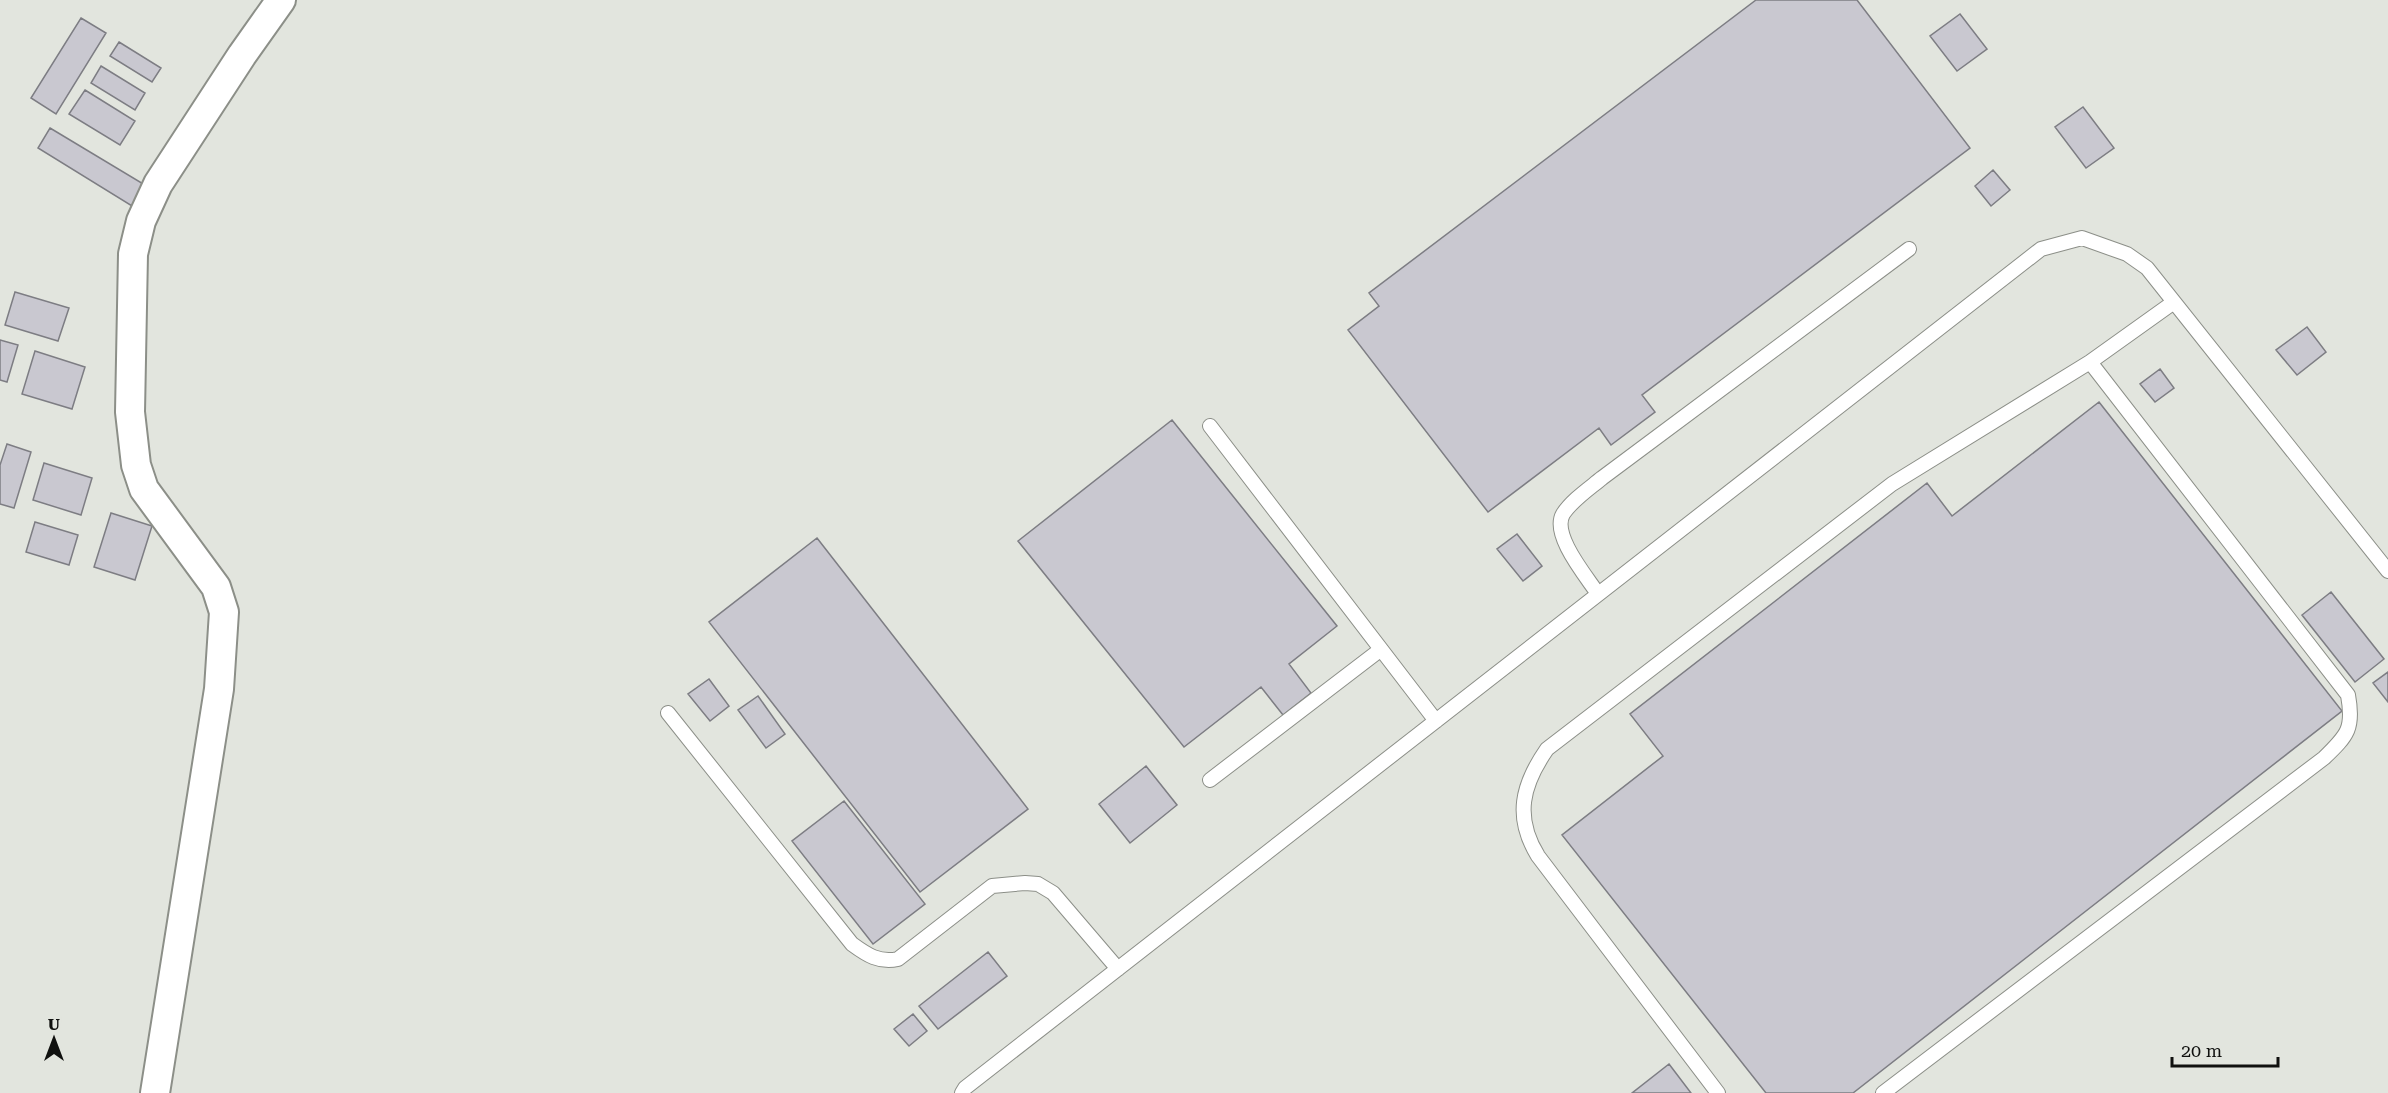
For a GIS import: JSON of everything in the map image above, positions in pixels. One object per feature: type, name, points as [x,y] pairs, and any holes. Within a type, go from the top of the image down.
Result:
[{"type":"street","points":[[155,1093],[219,689],[224,612],[216,587],[144,489],[136,465],[130,412],[134,254],[141,221],[158,184],[242,55],[281,0]]},
{"type":"lane","points":[[962,1093],[965,1088],[2041,249],[2082,238],[2127,254],[2147,268],[2388,571]]},
{"type":"lane","points":[[1598,594],[1567,546],[1562,533],[1562,516],[1571,505],[1602,478],[1909,249]]},
{"type":"lane","points":[[1718,1093],[1538,856],[1527,837],[1523,817],[1532,769],[1546,748],[1892,484],[2090,362],[2174,302]]},
{"type":"lane","points":[[1883,1093],[2325,758],[2343,740],[2352,717],[2348,695],[2090,362]]},
{"type":"lane","points":[[1210,426],[1436,721]]},
{"type":"lane","points":[[1210,780],[1380,650]]},
{"type":"lane","points":[[668,713],[852,944],[868,956],[891,961],[898,959],[992,886],[1025,883],[1038,884],[1053,893],[1118,969]]},
{"type":"building","points":[[1756,0],[1857,0],[1970,148],[1642,395],[1655,412],[1611,445],[1599,428],[1488,512],[1348,330],[1379,306],[1369,293]]},
{"type":"building","points":[[1960,14],[1987,49],[1957,71],[1930,36]]},
{"type":"building","points":[[81,18],[106,33],[56,114],[31,98]]},
{"type":"building","points":[[119,42],[161,68],[152,82],[110,56]]},
{"type":"building","points":[[101,66],[145,93],[135,110],[91,83]]},
{"type":"building","points":[[85,90],[135,121],[120,145],[69,114]]},
{"type":"building","points":[[2083,107],[2114,148],[2086,168],[2055,127]]},
{"type":"building","points":[[50,128],[145,185],[132,206],[38,148]]},
{"type":"building","points":[[1993,170],[2010,190],[1991,206],[1975,186]]},
{"type":"building","points":[[15,292],[69,308],[58,341],[5,325]]},
{"type":"building","points":[[2307,327],[2326,352],[2297,375],[2276,350]]},
{"type":"building","points":[[0,340],[18,345],[7,382],[0,380]]},
{"type":"building","points":[[35,351],[85,367],[72,409],[22,394]]},
{"type":"building","points":[[2160,369],[2174,388],[2155,402],[2140,384]]},
{"type":"building","points":[[2099,402],[2342,711],[1853,1093],[1766,1093],[1562,835],[1663,756],[1630,714],[1927,483],[1952,516]]},
{"type":"building","points":[[1172,420],[1337,626],[1289,664],[1311,693],[1283,715],[1261,687],[1184,747],[1018,541]]},
{"type":"building","points":[[7,444],[31,452],[14,508],[0,504],[0,465]]},
{"type":"building","points":[[44,463],[92,478],[81,515],[33,500]]},
{"type":"building","points":[[111,513],[152,526],[135,580],[94,567]]},
{"type":"building","points":[[35,522],[78,535],[69,565],[26,552]]},
{"type":"building","points":[[1517,534],[1542,566],[1523,581],[1497,549]]},
{"type":"building","points":[[817,538],[1028,809],[920,892],[709,622]]},
{"type":"building","points":[[2331,592],[2384,659],[2355,682],[2302,615]]},
{"type":"building","points":[[2388,672],[2388,702],[2373,683]]},
{"type":"building","points":[[709,679],[729,706],[710,721],[688,694]]},
{"type":"building","points":[[758,696],[785,734],[766,748],[738,710]]},
{"type":"building","points":[[1146,766],[1177,805],[1130,843],[1099,804]]},
{"type":"building","points":[[844,801],[925,904],[873,944],[792,841]]},
{"type":"building","points":[[988,952],[1007,976],[938,1029],[919,1006]]},
{"type":"building","points":[[913,1014],[927,1031],[909,1046],[894,1029]]},
{"type":"building","points":[[1669,1064],[1691,1093],[1632,1093]]}]
